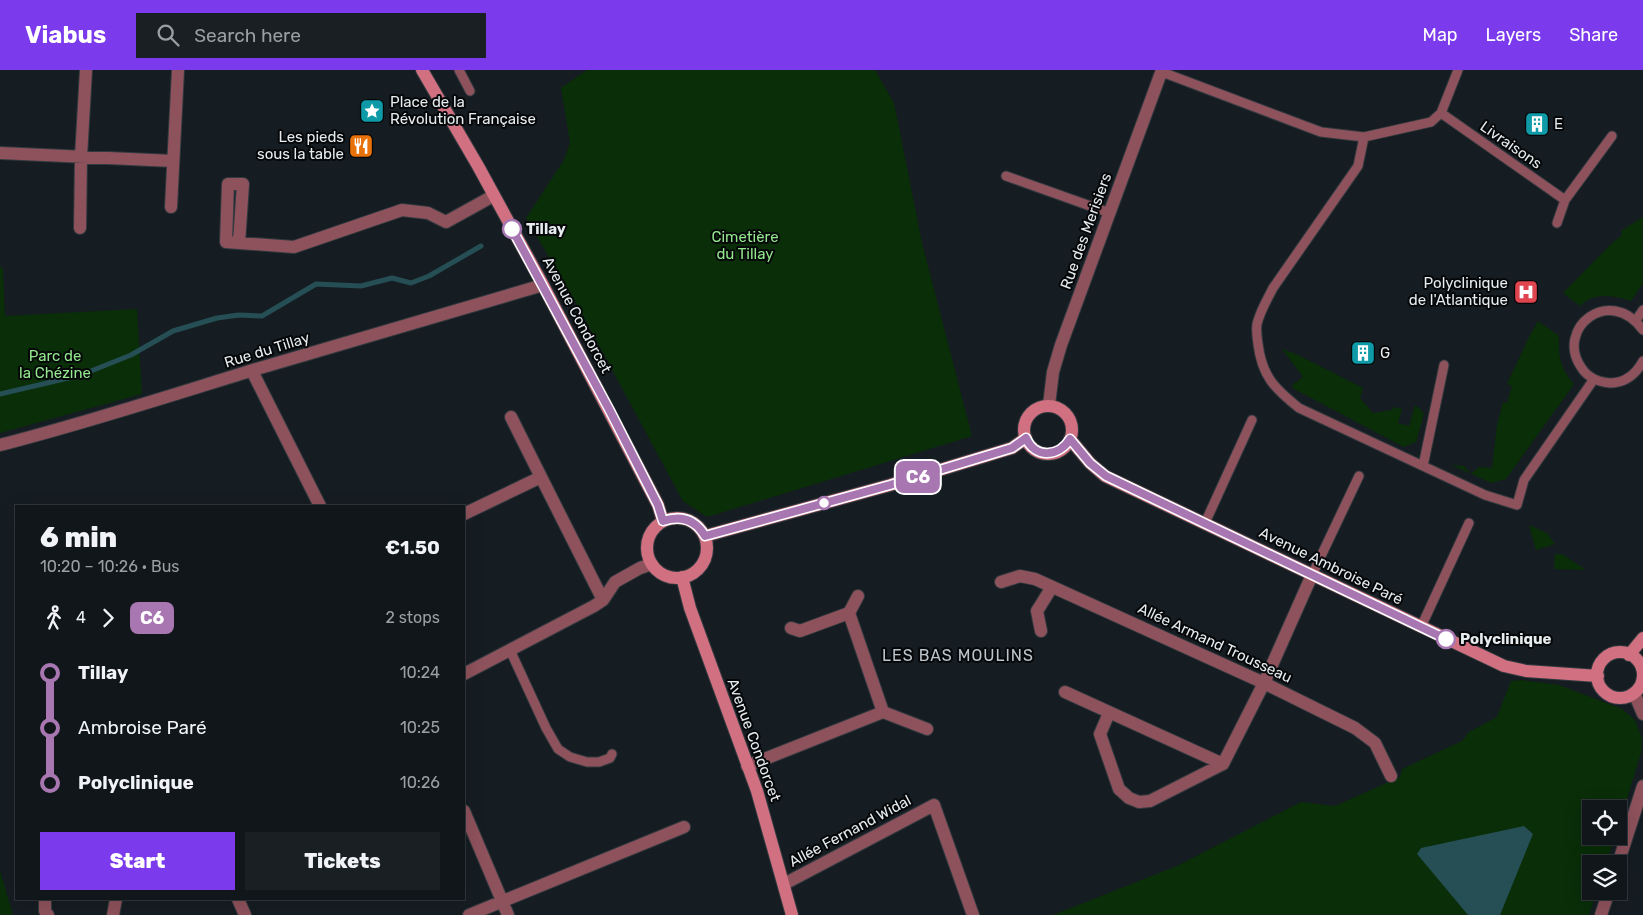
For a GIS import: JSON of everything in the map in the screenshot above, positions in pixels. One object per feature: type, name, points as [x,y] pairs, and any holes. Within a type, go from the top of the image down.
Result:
[{"type":"street","points":[[80,228],[81,157],[86,70]]},
{"type":"street","points":[[171,207],[178,70]]},
{"type":"street","name":"Avenue Condorcet","points":[[422,70],[543,285],[654,496],[663,521]]},
{"type":"street","name":"Rue des Merisiers","points":[[1050,405],[1053,372],[1061,344],[1162,71]]},
{"type":"street","points":[[0,153],[173,161]]},
{"type":"street","points":[[239,243],[294,246],[402,210],[428,213],[446,222],[494,196]]},
{"type":"street","name":"Rue du Tillay","points":[[0,445],[47,433],[543,285]]},
{"type":"street","points":[[252,371],[319,505]]},
{"type":"street","points":[[1050,405],[1058,408],[1068,416],[1072,428],[1070,439],[1060,451],[1045,454],[1035,450],[1028,443],[1024,428],[1030,413],[1039,407],[1050,405]]},
{"type":"street","points":[[510,417],[603,600]]},
{"type":"street","points":[[705,536],[890,485],[1012,448],[1026,438]]},
{"type":"street","name":"Avenue Ambroise Paré","points":[[1070,439],[1090,463],[1106,476],[1504,666],[1526,671],[1598,676]]},
{"type":"street","points":[[465,514],[541,477]]},
{"type":"street","points":[[670,518],[687,519],[700,528],[705,536],[707,546],[706,557],[701,566],[692,574],[682,577],[665,575],[652,564],[649,557],[648,540],[656,526],[663,521],[670,518]]},
{"type":"street","points":[[465,673],[594,606],[603,600],[616,582],[640,568],[652,564]]},
{"type":"street","points":[[1109,713],[1100,734],[1119,789],[1129,798],[1139,802],[1150,801],[1223,764],[1264,683],[1312,575]]},
{"type":"street","name":"Allée Armand Trousseau","points":[[1001,582],[1020,576],[1035,579],[1264,683],[1355,728],[1375,743],[1391,776]]},
{"type":"street","name":"Avenue Condorcet","points":[[682,577],[690,608],[757,790],[792,915]]},
{"type":"street","points":[[1041,632],[1037,611],[1052,587]]},
{"type":"street","points":[[791,628],[800,631],[849,613],[858,596]]},
{"type":"street","points":[[849,613],[884,712]]},
{"type":"street","points":[[1629,654],[1643,638]]},
{"type":"street","points":[[1616,653],[1629,654],[1640,664],[1643,674],[1640,686],[1634,693],[1625,697],[1611,696],[1599,683],[1598,676],[1601,664],[1607,656],[1616,653]]},
{"type":"street","points":[[1065,692],[1223,764]]},
{"type":"street","points":[[1634,693],[1643,714]]},
{"type":"street","points":[[747,766],[884,712],[927,730]]},
{"type":"street","points":[[1621,855],[1643,786]]},
{"type":"street","name":"Allée Fernand Widal","points":[[784,884],[934,805],[973,915]]},
{"type":"street","points":[[465,813],[508,915]]},
{"type":"street","points":[[469,915],[684,827]]},
{"type":"street","points":[[45,900],[45,911],[48,915]]},
{"type":"street","points":[[113,915],[116,900]]},
{"type":"street","points":[[238,900],[245,915]]},
{"type":"street","points":[[1601,915],[1606,900]]},
{"type":"lane","points":[[459,70],[470,90]]},
{"type":"lane","points":[[1162,71],[1321,132],[1364,136],[1431,122],[1440,113],[1458,70]]},
{"type":"lane","name":"Livraisons","points":[[1440,113],[1565,200]]},
{"type":"lane","points":[[1364,136],[1358,166],[1273,288],[1262,308],[1256,326],[1260,358],[1267,377],[1273,385],[1298,408],[1485,495],[1517,505],[1524,480],[1594,379]]},
{"type":"lane","points":[[1557,224],[1565,200],[1612,136]]},
{"type":"lane","points":[[1006,176],[1110,213]]},
{"type":"lane","points":[[1642,367],[1625,380],[1615,383],[1604,383],[1584,372],[1577,362],[1574,349],[1575,337],[1579,328],[1589,316],[1601,311],[1613,310],[1625,313],[1636,320],[1643,330]]},
{"type":"lane","points":[[1636,320],[1643,310]]},
{"type":"lane","points":[[1423,466],[1444,365]]},
{"type":"lane","points":[[1205,523],[1252,420]]},
{"type":"lane","points":[[1312,575],[1359,476]]},
{"type":"lane","points":[[1420,627],[1469,524]]},
{"type":"lane","points":[[510,650],[546,728],[558,749],[570,757],[587,762],[599,762],[610,758],[612,754]]},
{"type":"green space","name":"Cimetière du Tillay","points":[[587,70],[875,70],[894,103],[922,243],[972,436],[707,517],[683,501],[575,301],[526,218],[564,160],[570,143],[561,88]]},
{"type":"green space","points":[[1643,217],[1643,283],[1631,301],[1618,297],[1604,296],[1591,298],[1580,306],[1563,293],[1622,235],[1621,231]]},
{"type":"green space","name":"Parc de la Chézine","points":[[0,266],[3,269],[5,316],[137,309],[142,394],[0,433]]},
{"type":"green space","points":[[1538,321],[1559,336],[1561,362],[1574,384],[1506,479],[1492,483],[1471,474],[1479,467],[1492,468],[1497,425],[1503,402],[1507,403],[1512,386],[1507,384]]},
{"type":"green space","points":[[1282,349],[1296,354],[1363,388],[1360,398],[1373,413],[1392,410],[1393,407],[1402,409],[1398,423],[1409,426],[1415,405],[1424,414],[1416,442],[1404,447],[1294,389],[1292,385],[1303,377]]},
{"type":"green space","points":[[1451,465],[1464,466],[1471,474]]},
{"type":"green space","points":[[1529,525],[1547,533],[1555,544],[1536,550]]},
{"type":"green space","points":[[1555,554],[1562,554],[1586,570],[1554,569]]},
{"type":"green space","points":[[1521,680],[1559,685],[1622,709],[1635,720],[1642,739],[1641,753],[1627,800],[1582,800],[1582,845],[1612,845],[1609,855],[1582,855],[1582,900],[1594,900],[1589,915],[1053,915],[1177,866],[1301,802],[1335,806],[1400,777],[1402,769],[1462,741],[1469,732],[1497,717],[1511,681]]},
{"type":"green space","points":[[0,871],[13,915],[0,915]]},
{"type":"water","points":[[1524,826],[1533,834],[1500,915],[1468,915],[1417,854],[1421,848]]},
{"type":"waterway","points":[[0,394],[81,375],[131,355],[173,331],[217,318],[239,315],[262,316],[316,284],[361,286],[392,278],[411,283],[429,276],[481,246]]},
{"type":"bus line","name":"C6","points":[[512,229],[610,411],[658,505],[663,521],[670,518],[687,519],[700,528],[705,536],[890,485],[1012,448],[1026,438],[1031,447],[1045,454],[1060,451],[1068,444],[1070,439],[1090,463],[1106,476],[1446,639]]},
{"type":"place","name":"Place de la Révolution Française","points":[[372,111]]},
{"type":"place","name":"E","points":[[1537,124]]},
{"type":"place","name":"Les pieds sous la table","points":[[361,146]]},
{"type":"place","name":"Tillay","points":[[512,229]]},
{"type":"place","name":"Polyclinique de l'Atlantique","points":[[1526,292]]},
{"type":"place","name":"G","points":[[1363,353]]},
{"type":"place","name":"Polyclinique","points":[[1446,639]]},
{"type":"district","name":"LES BAS MOULINS","points":[[958,655]]}]
